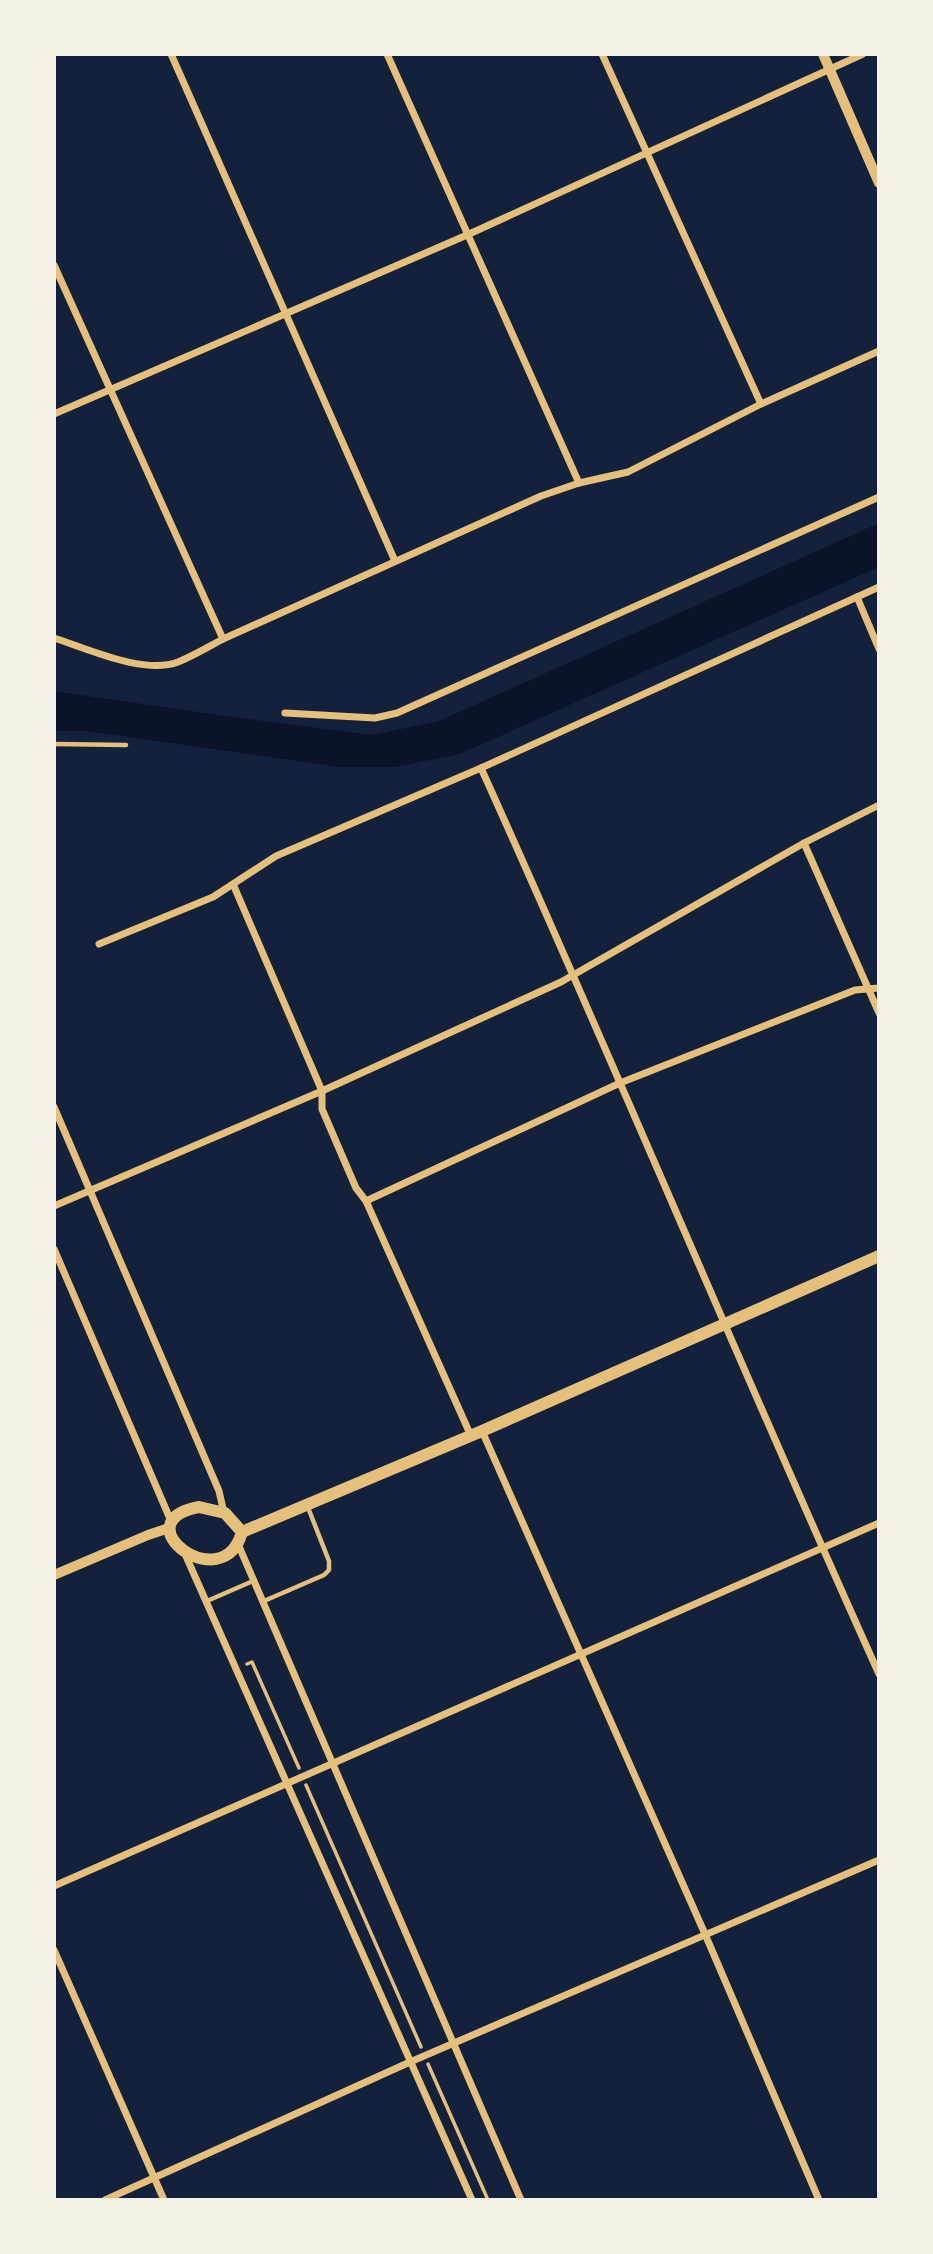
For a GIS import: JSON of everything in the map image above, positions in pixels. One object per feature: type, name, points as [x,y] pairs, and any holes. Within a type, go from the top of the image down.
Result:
[{"type":"main road","points":[[240,1538],[225,1513],[199,1507],[181,1513],[170,1525],[176,1544],[185,1554],[201,1559],[226,1555],[240,1538],[307,1505],[879,1256]]},
{"type":"street","points":[[171,54],[395,561]]},
{"type":"street","points":[[387,54],[579,483]]},
{"type":"street","points":[[602,54],[761,404]]},
{"type":"street","points":[[823,54],[879,183]]},
{"type":"street","points":[[54,414],[467,235],[863,54]]},
{"type":"street","points":[[54,265],[223,639]]},
{"type":"street","points":[[54,638],[138,665],[160,666],[177,662],[541,496],[579,483],[628,472],[761,404],[879,351]]},
{"type":"street","points":[[285,713],[375,718],[397,713],[879,496]]},
{"type":"street","points":[[99,944],[213,897],[276,856],[481,768],[879,587]]},
{"type":"street","points":[[857,597],[879,649]]},
{"type":"street","points":[[481,768],[574,974],[724,1324],[879,1674]]},
{"type":"street","points":[[54,1206],[322,1091],[561,982],[804,843],[879,805]]},
{"type":"street","points":[[804,843],[879,1013]]},
{"type":"street","points":[[233,884],[322,1091],[322,1109],[356,1188],[366,1201],[580,1653],[819,2200]]},
{"type":"street","points":[[366,1201],[620,1083],[855,990],[879,988]]},
{"type":"street","points":[[54,1107],[219,1491],[225,1513]]},
{"type":"street","points":[[54,1249],[170,1525],[54,1575]]},
{"type":"street","points":[[54,1886],[879,1523]]},
{"type":"street","points":[[240,1538],[263,1602],[521,2200]]},
{"type":"street","points":[[185,1554],[472,2200]]},
{"type":"street","points":[[106,2200],[453,2043],[879,1860]]},
{"type":"street","points":[[54,1950],[164,2200]]},
{"type":"lane","points":[[54,744],[126,745]]},
{"type":"lane","points":[[263,1602],[324,1575],[329,1570],[329,1561],[307,1505]]},
{"type":"lane","points":[[206,1601],[254,1580]]},
{"type":"path","points":[[236,1669],[253,1662],[488,2200]]},
{"type":"water","points":[[879,523],[879,567],[460,754],[395,767],[340,767],[86,731],[54,731],[54,691],[373,735],[439,721]]}]
